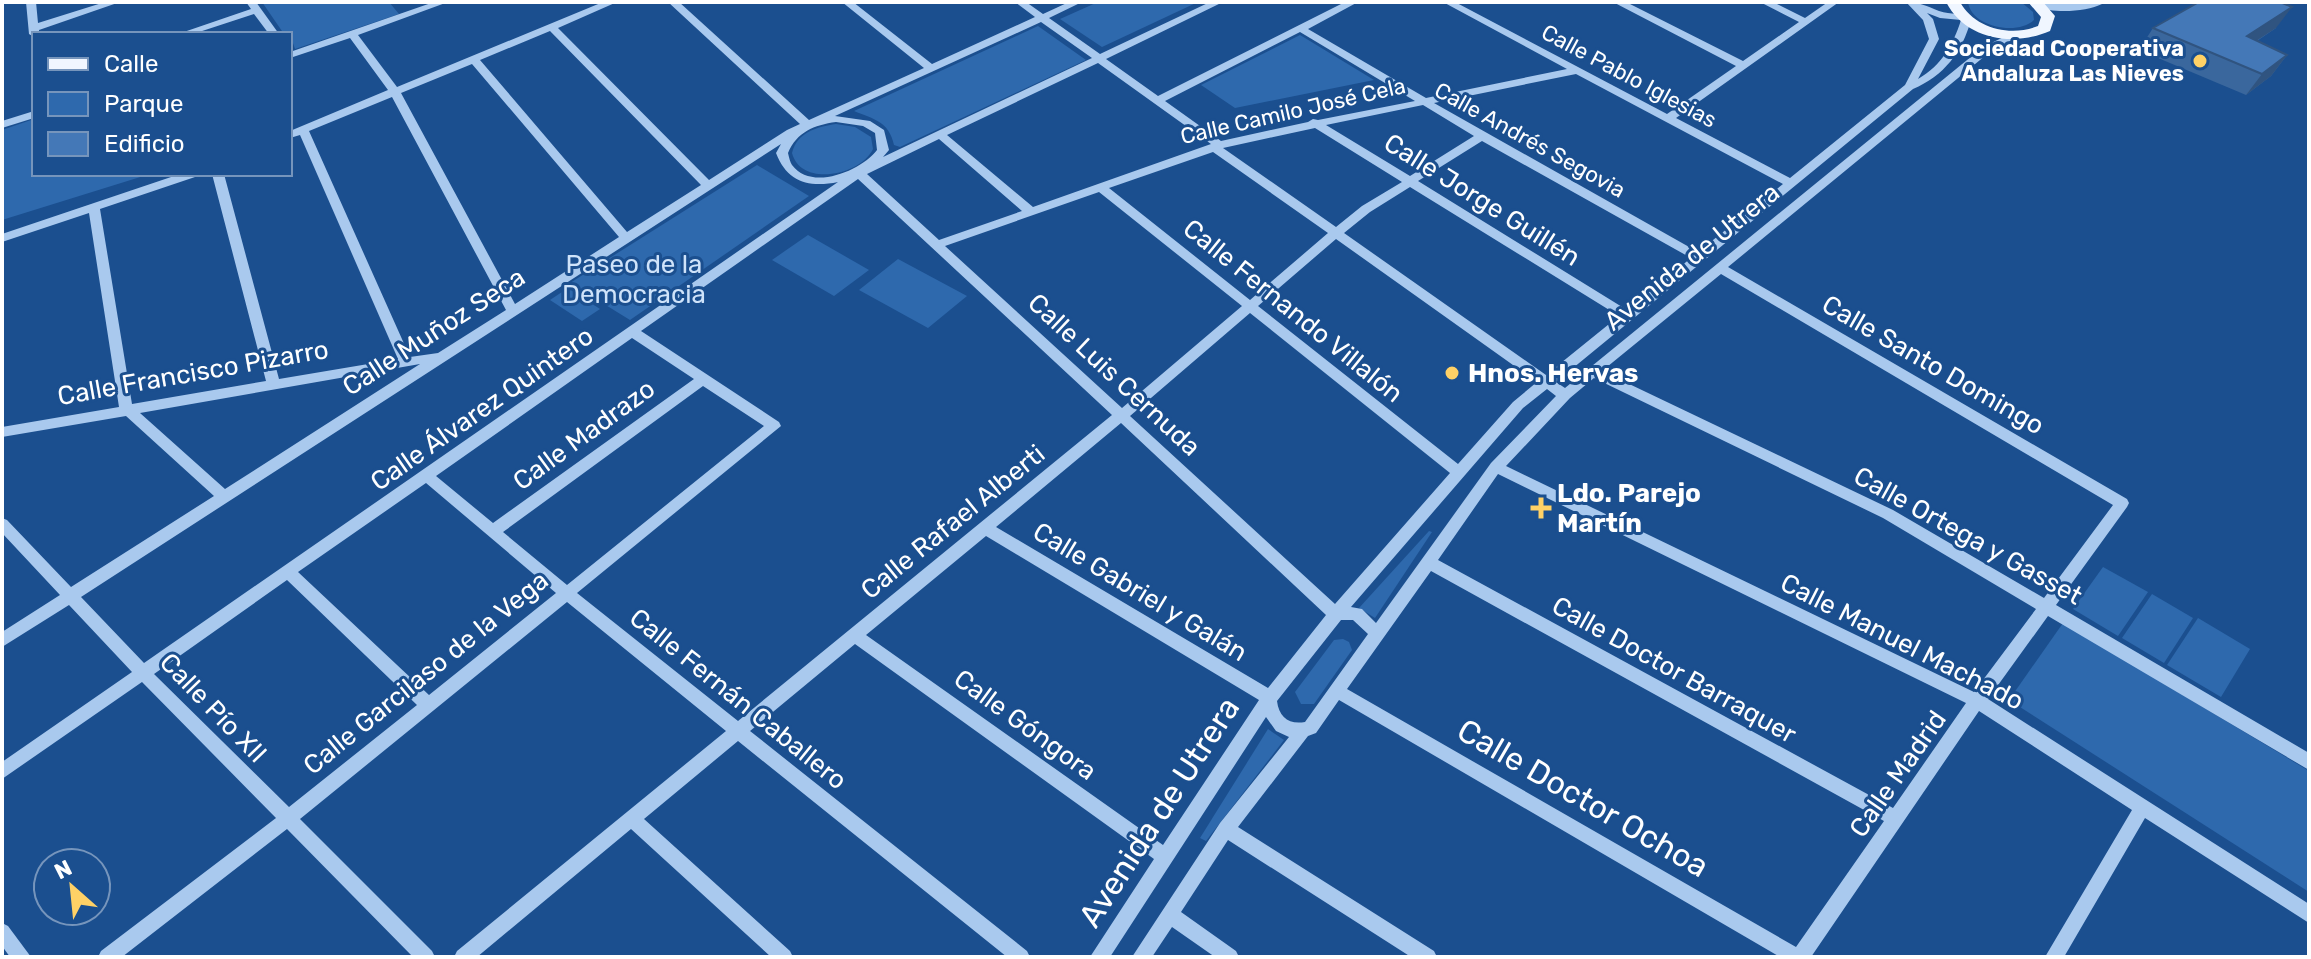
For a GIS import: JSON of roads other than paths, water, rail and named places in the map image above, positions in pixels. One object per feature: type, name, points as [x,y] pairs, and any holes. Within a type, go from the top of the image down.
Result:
[{"type":"main road","points":[[1958,11],[1988,30],[2016,35],[2038,32],[2048,22],[2039,4]]},
{"type":"street","points":[[31,2],[34,31],[115,2]]},
{"type":"street","points":[[399,2],[408,14]]},
{"type":"street","points":[[292,54],[443,2]]},
{"type":"street","points":[[292,134],[612,2]]},
{"type":"street","points":[[673,2],[808,125]]},
{"type":"street","points":[[847,2],[929,67]]},
{"type":"street","points":[[1020,2],[1158,100],[1335,234],[1565,395]]},
{"type":"street","name":"Calle Muñoz Seca","points":[[2,640],[707,184],[808,125],[929,67],[1077,2]]},
{"type":"street","name":"Calle Álvarez Quintero","points":[[2,771],[634,333],[859,173],[1218,2]]},
{"type":"street","points":[[1158,100],[1353,2]]},
{"type":"street","name":"Calle Pablo Iglesias","points":[[1448,2],[1792,184]]},
{"type":"street","points":[[1618,2],[1743,65]]},
{"type":"street","points":[[1765,2],[1806,22]]},
{"type":"street","points":[[1667,119],[1834,2]]},
{"type":"street","points":[[1912,2],[1940,15],[1958,11]]},
{"type":"street","name":"Avenida de Utrera","points":[[1909,87],[1934,39],[1928,19],[1912,2]]},
{"type":"street","points":[[1925,2],[1958,11]]},
{"type":"street","points":[[2056,2],[2076,7]]},
{"type":"street","points":[[2039,4],[2076,7],[2099,3]]},
{"type":"street","points":[[2048,22],[2099,3]]},
{"type":"street","points":[[188,32],[254,6],[273,32]]},
{"type":"street","name":"Avenida de Utrera","points":[[1099,957],[1269,698],[1336,613],[1518,405],[1909,87],[1935,72],[1955,52],[1958,11]]},
{"type":"street","points":[[552,27],[707,184]]},
{"type":"street","name":"Calle Andrés Segovia","points":[[1300,28],[1421,101],[1700,258]]},
{"type":"street","points":[[352,34],[395,92],[512,310]]},
{"type":"street","name":"Avenida de Utrera","points":[[1302,732],[1310,728],[1339,692],[1378,637],[1377,633],[1496,467],[1565,395],[1987,49],[2016,35]]},
{"type":"street","points":[[473,59],[625,237]]},
{"type":"street","name":"Calle Camilo José Cela","points":[[936,245],[1216,146],[1313,122],[1575,71]]},
{"type":"street","points":[[2,125],[32,115]]},
{"type":"street","points":[[846,119],[866,123],[880,132],[884,146],[881,155],[859,173],[820,180],[797,175],[782,158],[783,147],[790,137],[808,125],[846,119]]},
{"type":"street","name":"Calle Jorge Guillén","points":[[1313,122],[1628,316]]},
{"type":"street","points":[[303,129],[405,361]]},
{"type":"street","points":[[940,135],[1030,211]]},
{"type":"street","name":"Calle Rafael Alberti","points":[[463,957],[1122,415],[1335,234],[1482,136]]},
{"type":"street","name":"Calle Luis Cernuda","points":[[859,173],[1336,613],[1357,614],[1377,633]]},
{"type":"street","points":[[219,176],[273,383]]},
{"type":"street","points":[[2,238],[94,209],[170,178]]},
{"type":"street","name":"Calle Fernando Villalón","points":[[1099,186],[1458,472]]},
{"type":"street","points":[[94,209],[126,408],[223,496]]},
{"type":"street","name":"Calle Santo Domingo","points":[[1720,268],[2122,503]]},
{"type":"street","points":[[634,333],[703,379]]},
{"type":"street","name":"Calle Francisco Pizarro","points":[[2,432],[126,408],[439,357]]},
{"type":"street","name":"Calle Ortega y Gasset","points":[[1592,372],[1888,514],[2309,762]]},
{"type":"street","name":"Calle Garcilaso de la Vega","points":[[107,957],[286,820],[774,426],[703,379]]},
{"type":"street","name":"Calle Madrazo","points":[[493,531],[703,379]]},
{"type":"street","name":"Calle Manuel Machado","points":[[1496,467],[1977,701],[2309,914]]},
{"type":"street","name":"Calle Fernán Caballero","points":[[427,476],[566,593],[1021,957]]},
{"type":"street","name":"Calle Madrid","points":[[1798,957],[1977,701],[2122,503]]},
{"type":"street","name":"Calle Pío XII","points":[[2,524],[286,820],[426,957]]},
{"type":"street","name":"Calle Gabriel y Galán","points":[[985,528],[1269,698]]},
{"type":"street","name":"Calle Doctor Barraquer","points":[[1428,562],[1896,819]]},
{"type":"street","points":[[289,573],[427,704]]},
{"type":"street","name":"Calle Góngora","points":[[854,635],[1166,857]]},
{"type":"street","name":"Calle Doctor Ochoa","points":[[1339,692],[1798,957]]},
{"type":"street","points":[[1141,957],[1226,829],[1302,732],[1278,723],[1269,711],[1269,698]]},
{"type":"street","points":[[2054,957],[2142,808]]},
{"type":"street","points":[[631,818],[784,957]]},
{"type":"street","points":[[1226,829],[1428,957]]},
{"type":"street","points":[[1169,914],[1230,957]]},
{"type":"street","points":[[2,932],[22,957]]},
{"type":"place","name":"Sociedad Cooperativa Andaluza Las Nieves","points":[[2200,61]]},
{"type":"place","name":"Hnos. Hervas","points":[[1452,373]]},
{"type":"place","name":"Ldo. Parejo Martín","points":[[1541,508]]},
{"type":"park label","name":"Paseo de la Democracia","points":[[634,279]]}]
